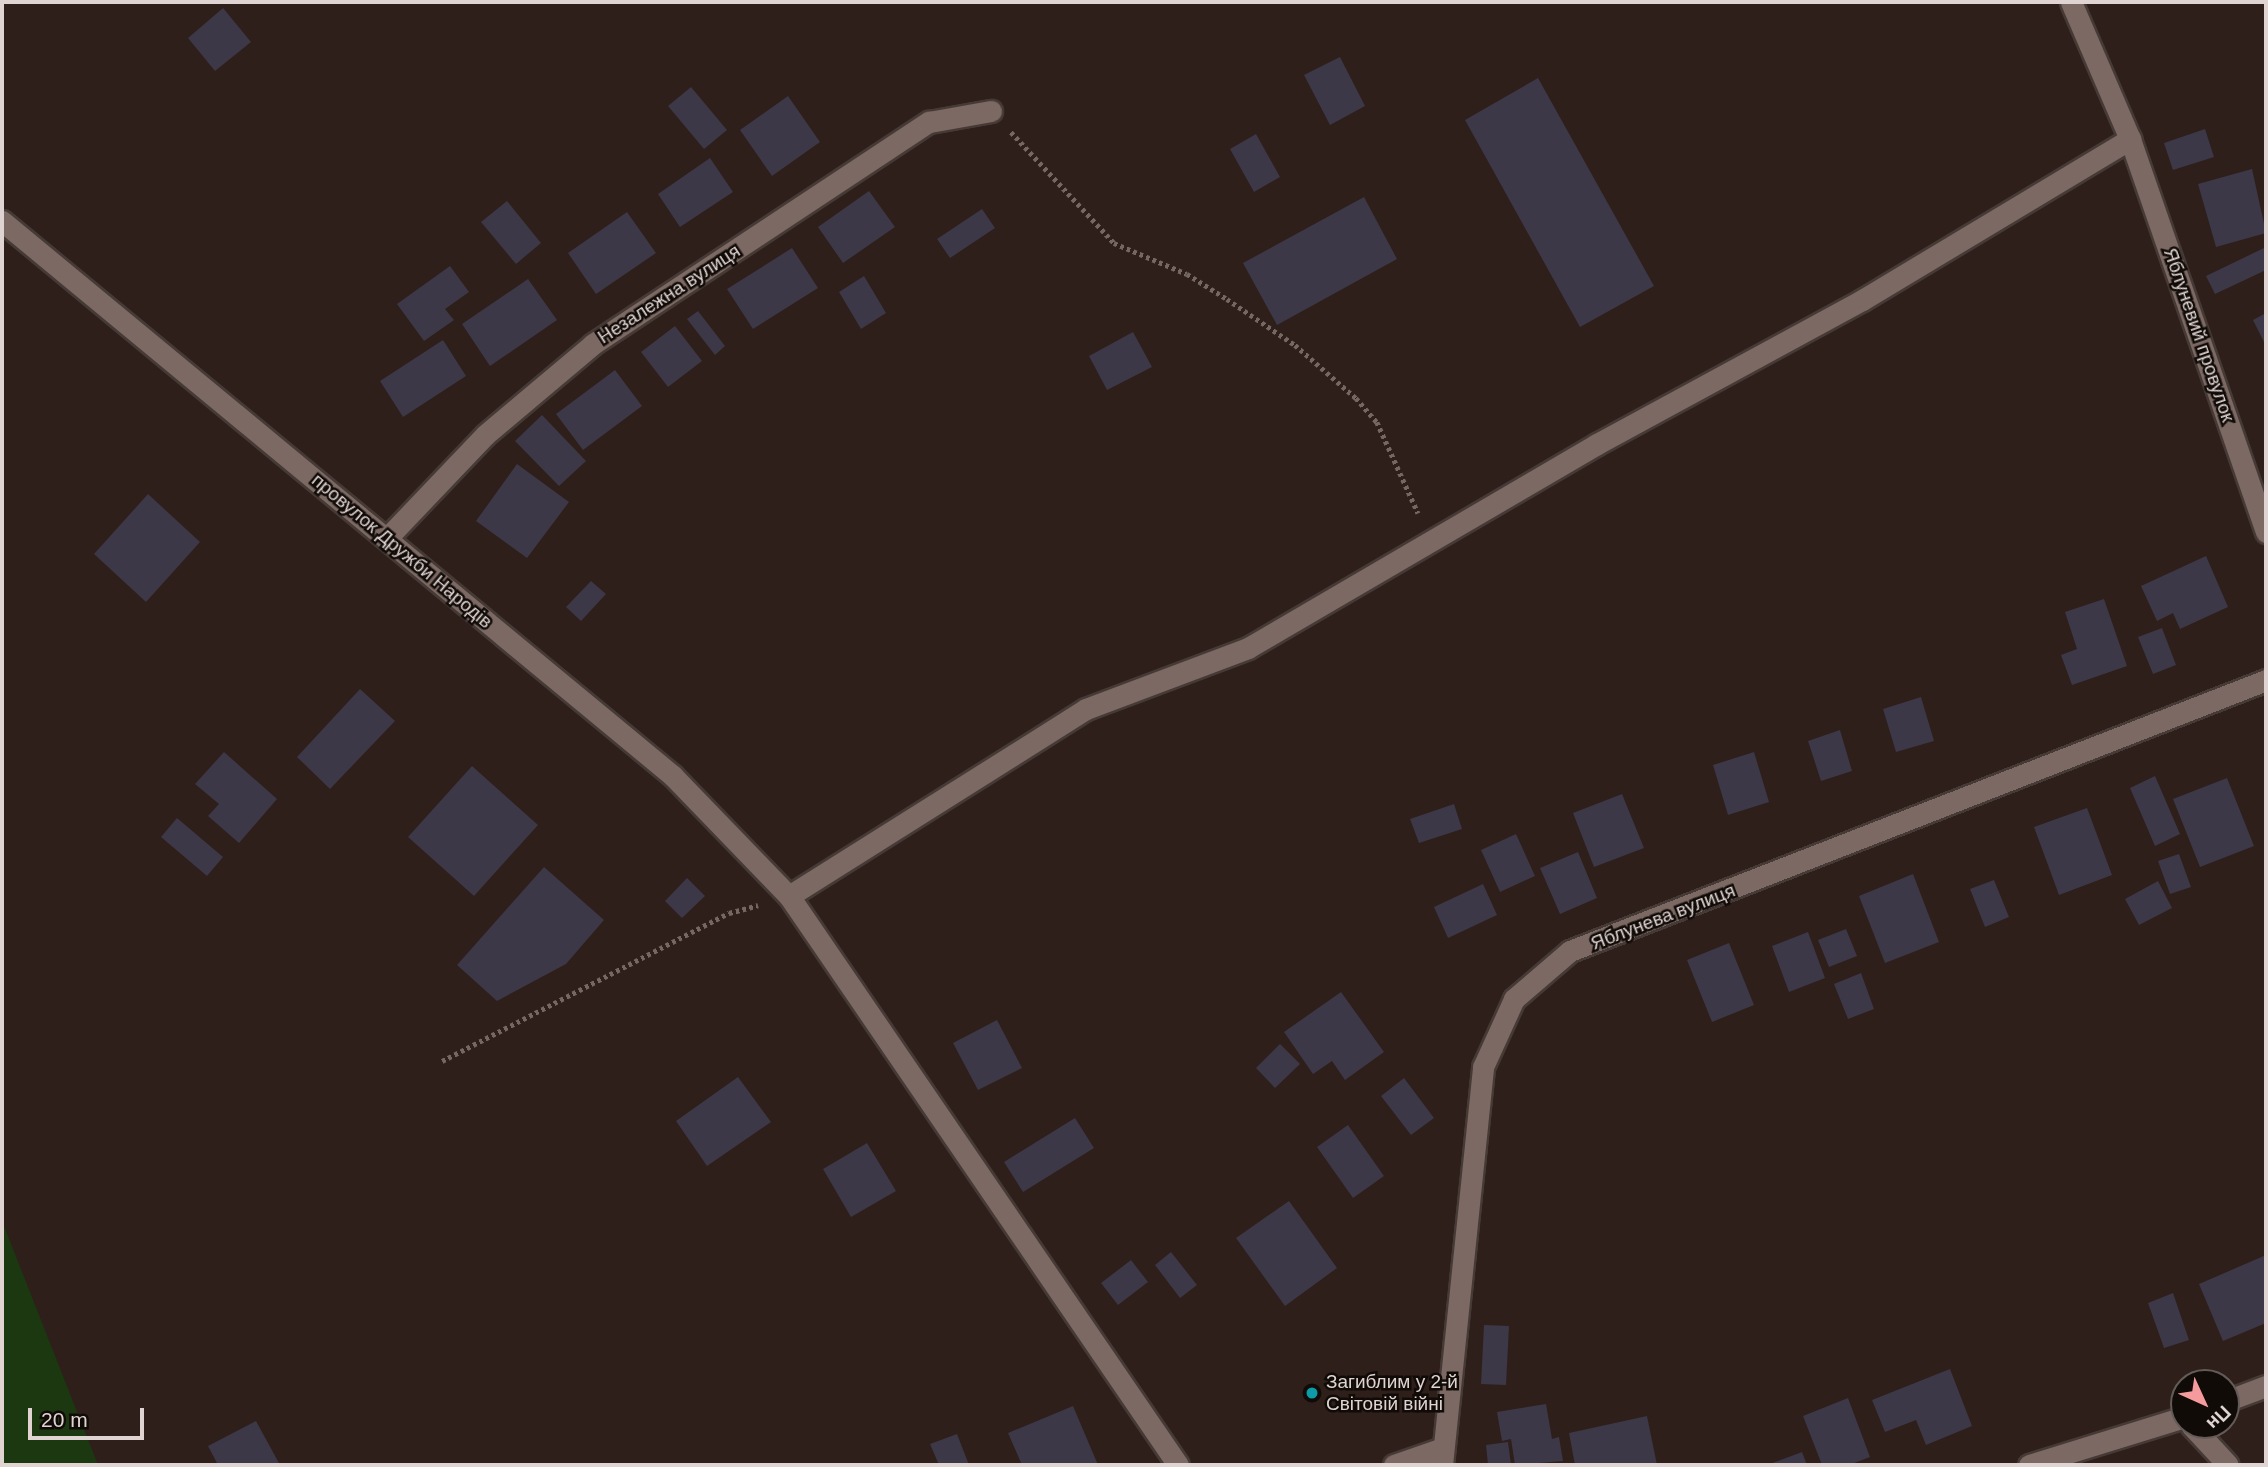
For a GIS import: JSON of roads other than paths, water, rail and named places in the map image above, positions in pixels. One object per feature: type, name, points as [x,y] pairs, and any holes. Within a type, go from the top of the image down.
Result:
[{"type":"street","name":"Яблуневий провулок","points":[[2071,2],[2130,139],[2266,533]]},
{"type":"street","name":"Незалежна вулиця","points":[[387,538],[485,435],[593,344],[929,122],[991,111]]},
{"type":"street","points":[[789,896],[1086,709],[1248,648],[1371,579],[1431,540],[1862,300],[2130,139]]},
{"type":"street","name":"провулок Дружби Народів","points":[[2,221],[673,776],[789,896],[1178,1465]]},
{"type":"street","name":"Яблунева вулиця","points":[[1441,1457],[1483,1067],[1514,999],[1570,951],[2266,680]]},
{"type":"street","points":[[2240,1396],[2266,1386]]},
{"type":"street","points":[[2029,1465],[2170,1421]]},
{"type":"street","points":[[2204,1439],[2228,1465]]},
{"type":"street","points":[[1394,1465],[1441,1457]]},
{"type":"place","name":"Загиблим у 2-й Світовій війні","points":[[1312,1393]]}]
